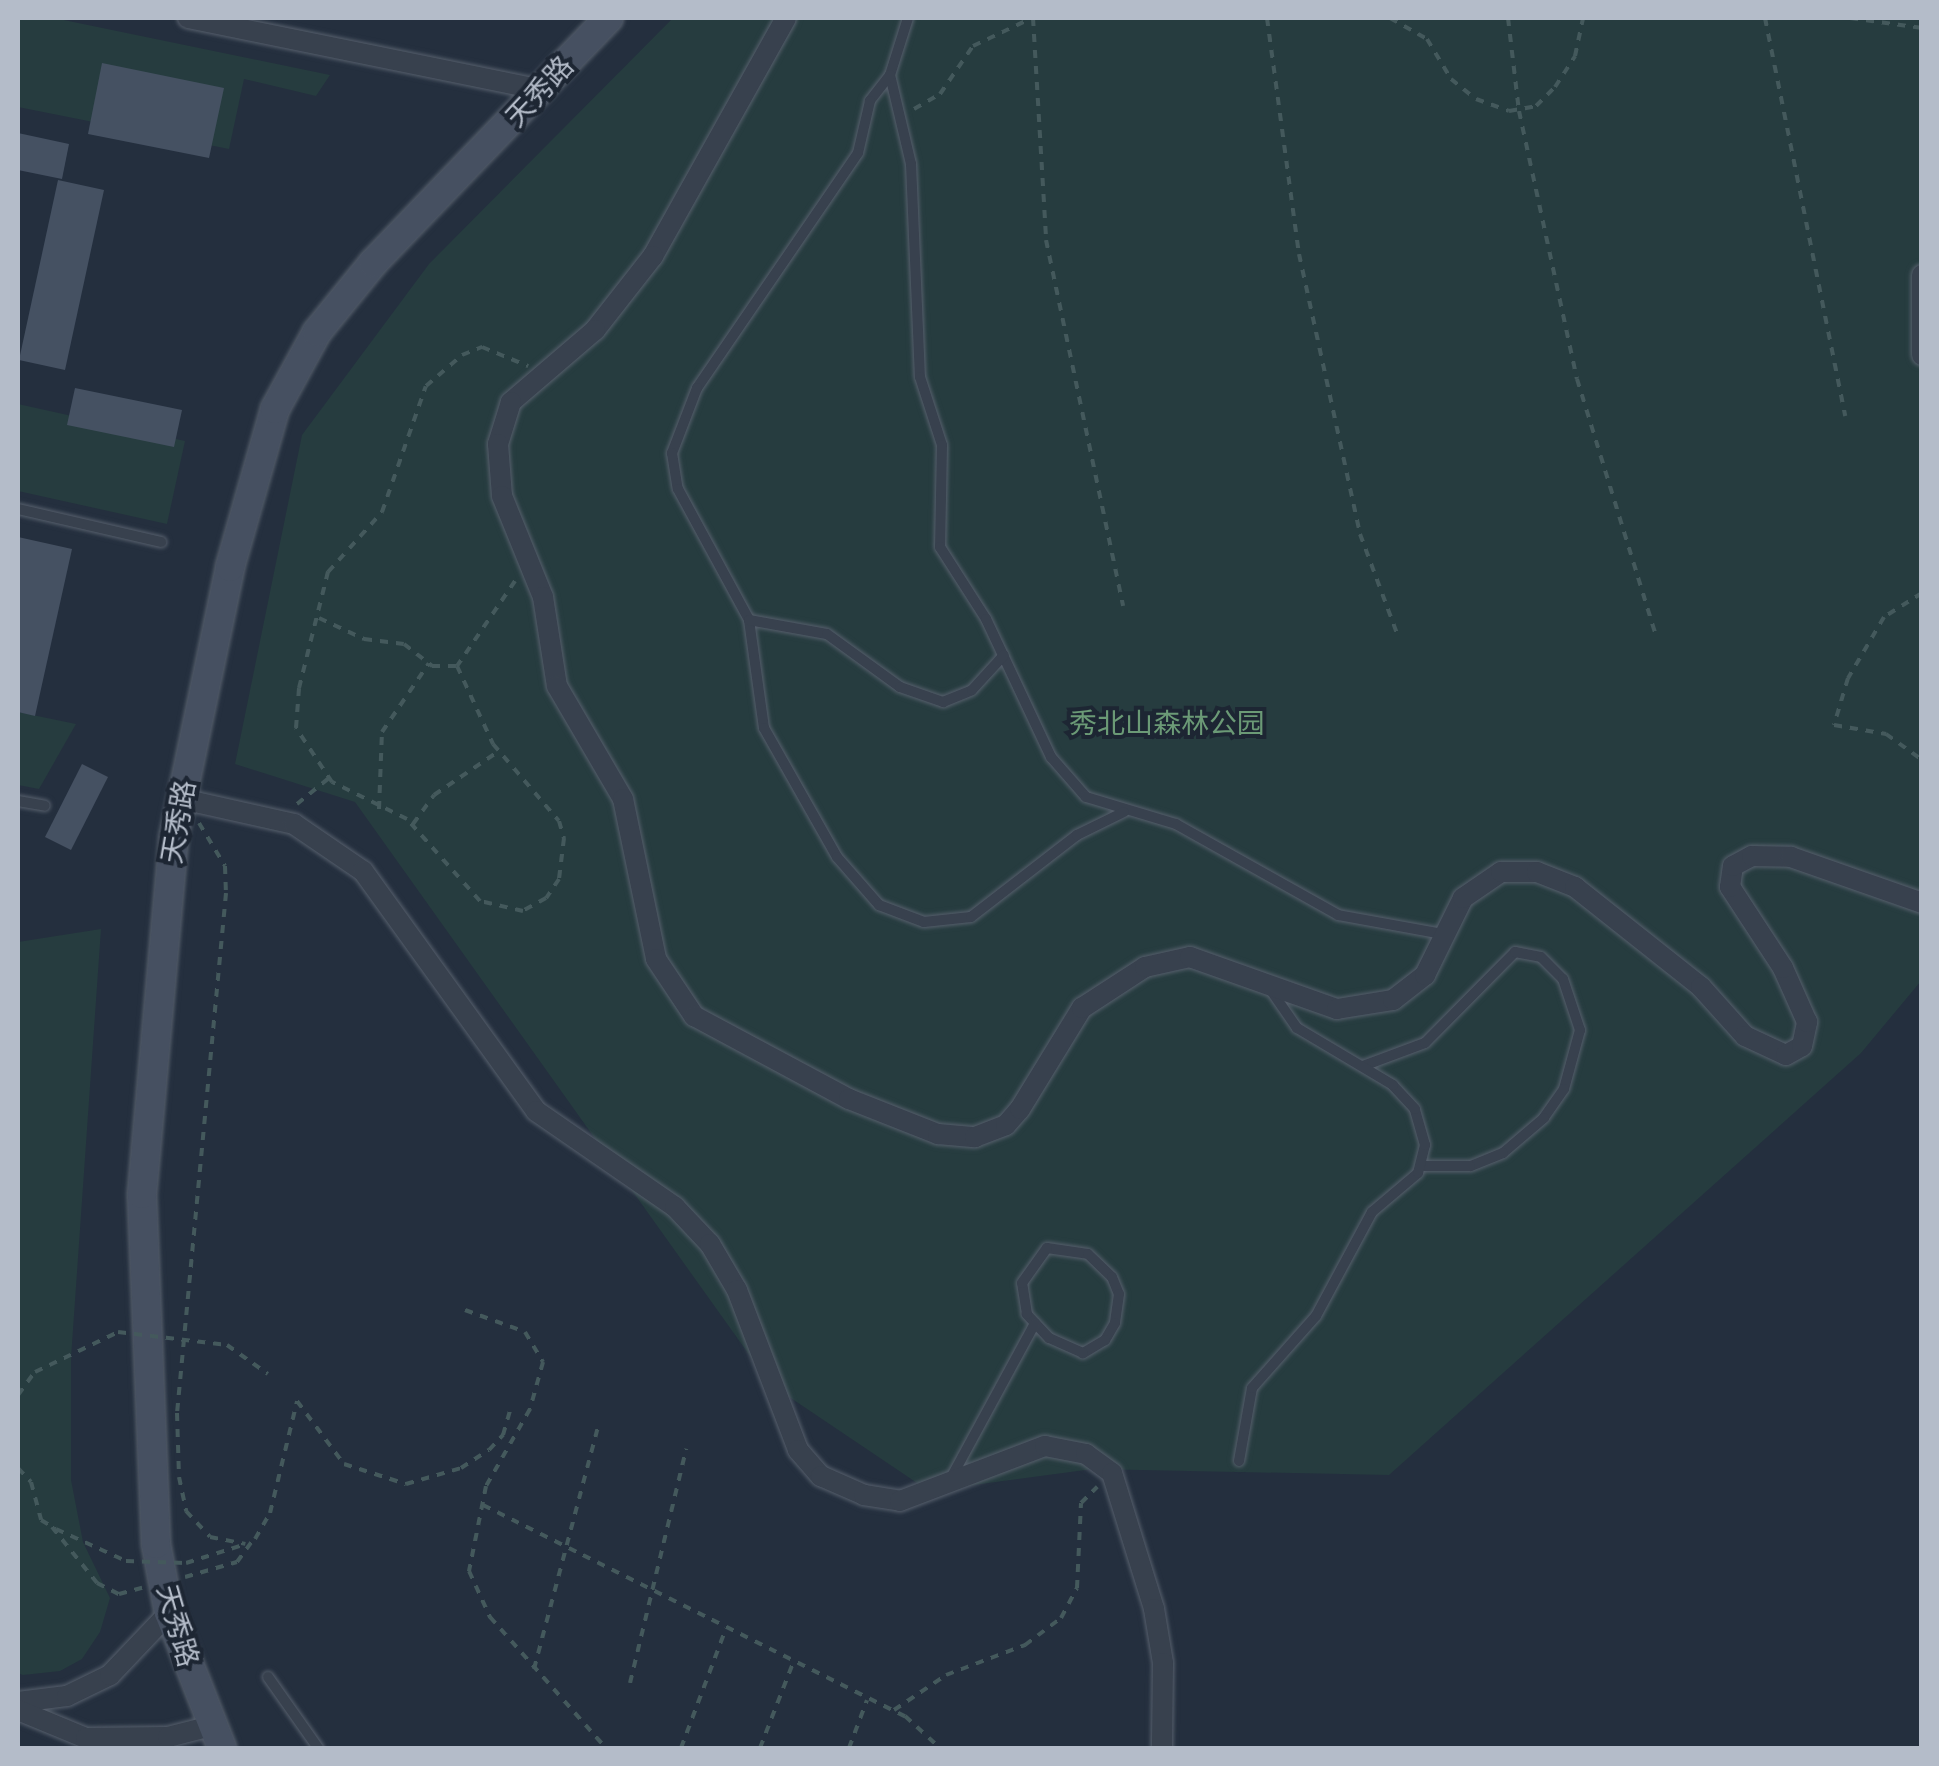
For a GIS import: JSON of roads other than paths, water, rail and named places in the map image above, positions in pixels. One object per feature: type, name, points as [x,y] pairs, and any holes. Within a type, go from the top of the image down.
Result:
[{"type":"main road","name":"天秀路","points":[[216,1737],[168,1613],[163,1582],[149,1467],[142,1194],[182,799],[230,567],[275,409],[318,332],[373,263],[609,18]]},
{"type":"street","points":[[188,18],[543,90]]},
{"type":"street","points":[[786,18],[652,256],[595,330],[512,402],[498,444],[502,496],[544,597],[557,686],[623,799],[663,978],[694,1016],[727,1038],[899,1120],[975,1137],[1006,1125],[1020,1109],[1082,1008],[1145,967],[1190,957],[1337,1010],[1393,1000],[1425,975],[1463,898],[1487,878],[1513,870],[1549,875],[1640,934],[1759,1047],[1786,1055],[1802,1046],[1807,1022],[1783,968],[1730,887],[1733,866],[1752,856],[1780,855],[1922,904]]},
{"type":"street","points":[[1922,276],[1922,355]]},
{"type":"street","points":[[182,799],[278,820],[322,838],[363,871],[536,1110],[695,1225],[737,1290],[808,1466],[839,1485],[884,1500],[919,1497],[1044,1446],[1086,1454],[1114,1476],[1154,1609],[1163,1662],[1162,1748]]},
{"type":"street","points":[[18,1702],[68,1696],[100,1680],[168,1613]]},
{"type":"street","points":[[18,1710],[86,1738],[216,1737]]},
{"type":"lane","points":[[908,18],[890,75],[870,102],[858,153],[720,346],[672,453],[678,489],[697,532],[749,620],[764,728],[837,857],[858,887],[894,914],[940,924],[971,917],[1078,835],[1124,812]]},
{"type":"lane","points":[[890,75],[911,164],[920,378],[942,445],[940,548],[1004,656],[1072,786],[1124,812],[1176,824],[1338,915],[1442,934]]},
{"type":"lane","points":[[18,509],[162,542]]},
{"type":"lane","points":[[749,620],[828,634],[900,687],[943,702],[972,690],[1004,656]]},
{"type":"lane","points":[[18,801],[45,806]]},
{"type":"lane","points":[[1362,1066],[1425,1043],[1516,952],[1541,956],[1563,979],[1580,1030],[1564,1089],[1544,1118],[1503,1152],[1470,1166],[1421,1166]]},
{"type":"lane","points":[[1240,1461],[1252,1388],[1316,1316],[1372,1212],[1421,1166],[1424,1128],[1415,1109],[1394,1085],[1298,1028],[1268,984]]},
{"type":"lane","points":[[948,1484],[1034,1324],[1022,1283],[1047,1248],[1088,1254],[1112,1277],[1119,1294],[1115,1323],[1092,1350],[1070,1351],[1034,1324]]},
{"type":"lane","points":[[268,1677],[318,1748]]},
{"type":"park label","name":"秀北山森林公园","points":[[1167,724]]}]
